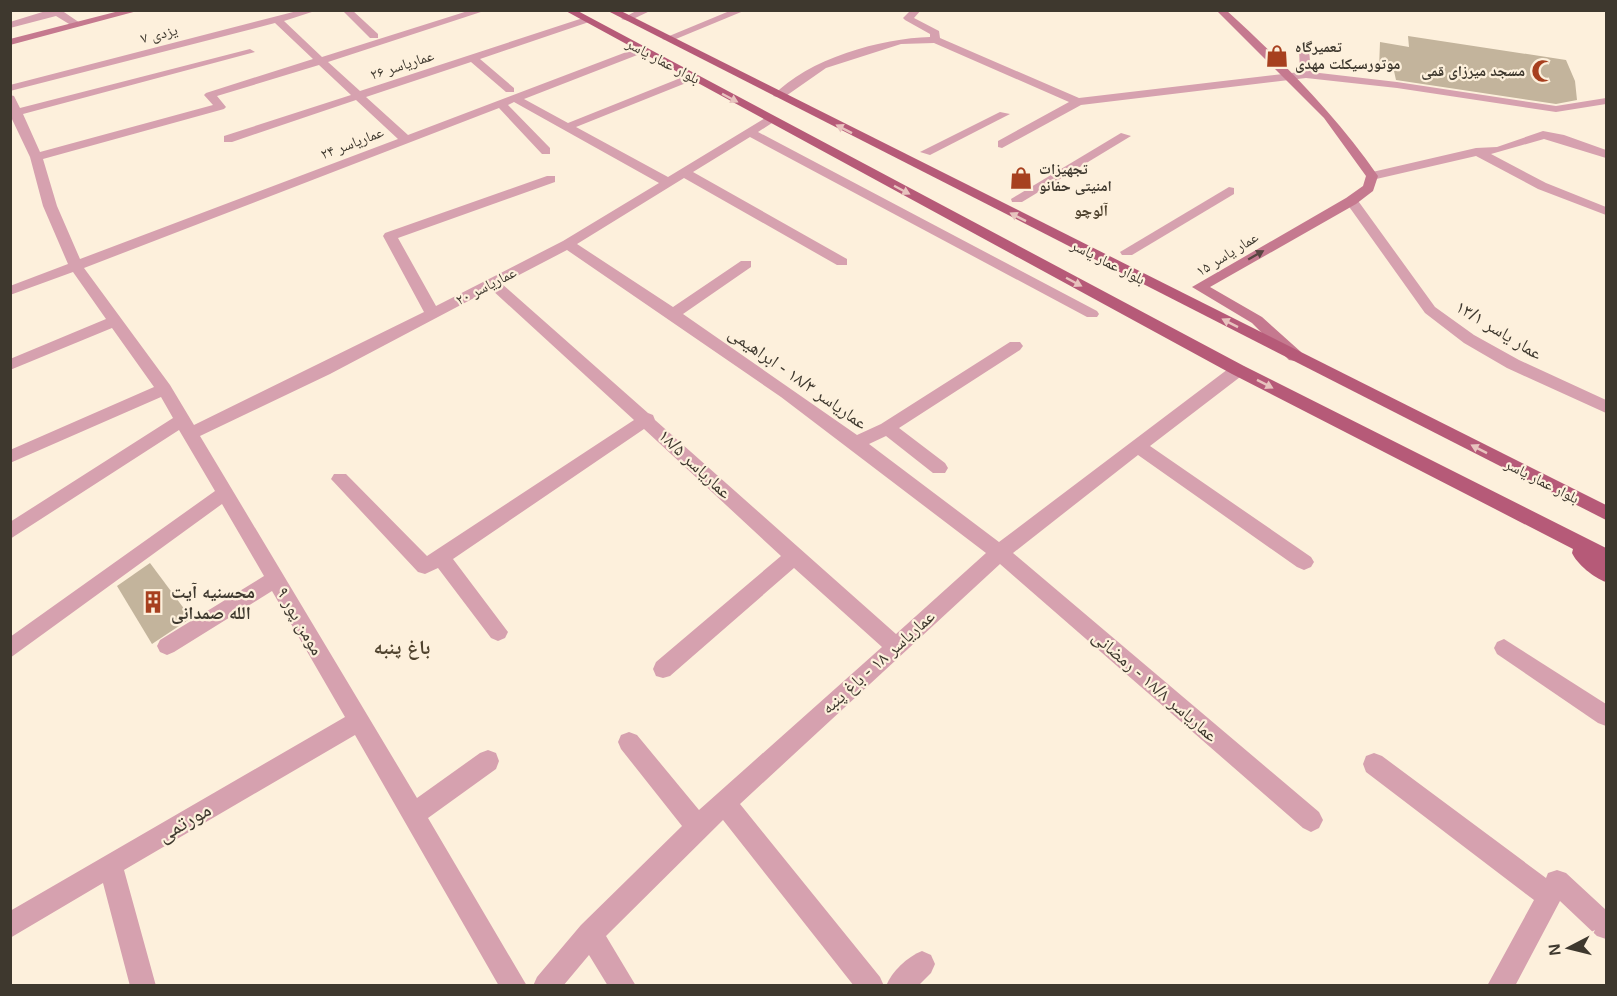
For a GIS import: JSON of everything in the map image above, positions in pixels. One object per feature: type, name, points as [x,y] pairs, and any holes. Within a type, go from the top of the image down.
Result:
[{"type":"main road","points":[[10,42],[137,10]]},
{"type":"main road","name":"بلوار عمار یاسر","points":[[568,10],[1238,370],[1606,557]]},
{"type":"main road","name":"بلوار عمار یاسر","points":[[610,10],[1606,513]]},
{"type":"main road","points":[[1220,10],[1291,77],[1328,116],[1371,182]]},
{"type":"main road","name":"عمار یاسر ۱۵","points":[[1294,356],[1257,320],[1199,287],[1352,201],[1371,182]]},
{"type":"main road","name":"بلوار عمار یاسر","points":[[1554,531],[1606,574]]},
{"type":"street","name":"یزدی ۷","points":[[10,88],[314,10]]},
{"type":"street","points":[[346,10],[374,36]]},
{"type":"street","points":[[36,157],[220,107],[210,95],[483,10]]},
{"type":"street","points":[[626,19],[648,10]]},
{"type":"street","points":[[667,39],[742,10]]},
{"type":"street","points":[[917,10],[908,18],[935,33],[935,40]]},
{"type":"street","points":[[10,25],[55,12],[78,25]]},
{"type":"street","points":[[277,20],[406,140]]},
{"type":"street","name":"عماریاسر ۲۶","points":[[228,139],[586,20]]},
{"type":"street","points":[[779,96],[822,66],[900,41],[935,40],[1078,102]]},
{"type":"street","name":"عماریاسر ۲۴","points":[[10,291],[501,104],[512,94],[641,50]]},
{"type":"street","points":[[1304,50],[1306,75]]},
{"type":"street","points":[[15,113],[250,52]]},
{"type":"street","points":[[472,57],[512,94],[667,182]]},
{"type":"street","points":[[1002,144],[1078,102],[1306,75],[1397,85],[1556,109],[1606,101]]},
{"type":"street","points":[[567,127],[692,77]]},
{"type":"street","name":"مومن پور ۹","points":[[10,98],[36,157],[50,206],[75,265],[164,388],[514,986]]},
{"type":"street","points":[[501,104],[546,151]]},
{"type":"street","points":[[927,152],[1004,114]]},
{"type":"street","name":"عماریاسر ۲۰","points":[[10,532],[186,427],[433,314],[568,244],[771,119]]},
{"type":"street","points":[[750,132],[1092,314]]},
{"type":"street","points":[[1371,182],[1476,152],[1498,150],[1543,135],[1560,138],[1606,154]]},
{"type":"street","points":[[1017,199],[1125,136]]},
{"type":"street","points":[[1476,152],[1542,186],[1606,211]]},
{"type":"street","points":[[683,172],[842,262]]},
{"type":"street","points":[[433,314],[390,236],[551,179]]},
{"type":"street","points":[[1127,252],[1228,191]]},
{"type":"street","name":"عمار یاسر ۱۳/۱","points":[[1352,201],[1430,310],[1469,339],[1513,364],[1606,407]]},
{"type":"street","name":"عماریاسر ۱۸/۳ - ابراهیمی","points":[[568,244],[674,313],[856,442],[999,553]]},
{"type":"street","points":[[674,313],[746,264]]},
{"type":"street","name":"عماریاسر ۱۸/۵","points":[[493,283],[895,646]]},
{"type":"street","points":[[10,365],[115,321]]},
{"type":"street","points":[[856,442],[887,428],[1015,346]]},
{"type":"street","name":"عماریاسر ۱۸ - باغ پنبه","points":[[546,986],[590,934],[698,827],[999,553],[1238,370]]},
{"type":"street","points":[[10,457],[164,388]]},
{"type":"street","points":[[340,479],[425,566],[647,420]]},
{"type":"street","points":[[887,428],[939,468]]},
{"type":"street","points":[[1139,447],[1304,562]]},
{"type":"street","points":[[10,649],[225,493]]},
{"type":"street","name":"عماریاسر ۱۸/۸ - رمضانی","points":[[999,553],[1311,820]]},
{"type":"street","points":[[663,669],[793,556]]},
{"type":"street","points":[[441,557],[498,632]]},
{"type":"street","points":[[167,646],[275,579]]},
{"type":"street","points":[[1504,648],[1606,716]]},
{"type":"street","name":"مورتمی","points":[[10,926],[110,865],[358,721]]},
{"type":"street","points":[[629,742],[698,827]]},
{"type":"street","points":[[414,814],[488,761]]},
{"type":"street","points":[[1374,764],[1606,927]]},
{"type":"street","points":[[724,803],[871,986]]},
{"type":"street","points":[[110,865],[143,985]]},
{"type":"street","points":[[1500,986],[1553,889]]},
{"type":"street","points":[[590,934],[623,986]]},
{"type":"street","points":[[899,986],[922,964]]},
{"type":"building","name":"مسجد میرزای قمی","points":[[1408,36],[1566,60],[1575,81],[1577,100],[1556,104],[1396,80],[1394,71],[1379,69],[1380,42],[1409,47]]},
{"type":"building","name":"محسنیه آیت الله صمدانی","points":[[150,563],[191,618],[152,644],[117,586]]},
{"type":"place","name":"تعمیرگاه موتورسیکلت مهدی","points":[[1277,56]]},
{"type":"place","name":"مسجد میرزای قمی","points":[[1543,71]]},
{"type":"place","name":"تجهیزات امنیتی حفانو","points":[[1021,178]]},
{"type":"place","name":"محسنیه آیت الله صمدانی","points":[[153,602]]},
{"type":"district","name":"آلوچو","points":[[1091,210]]},
{"type":"district","name":"باغ پنبه","points":[[402,647]]}]
